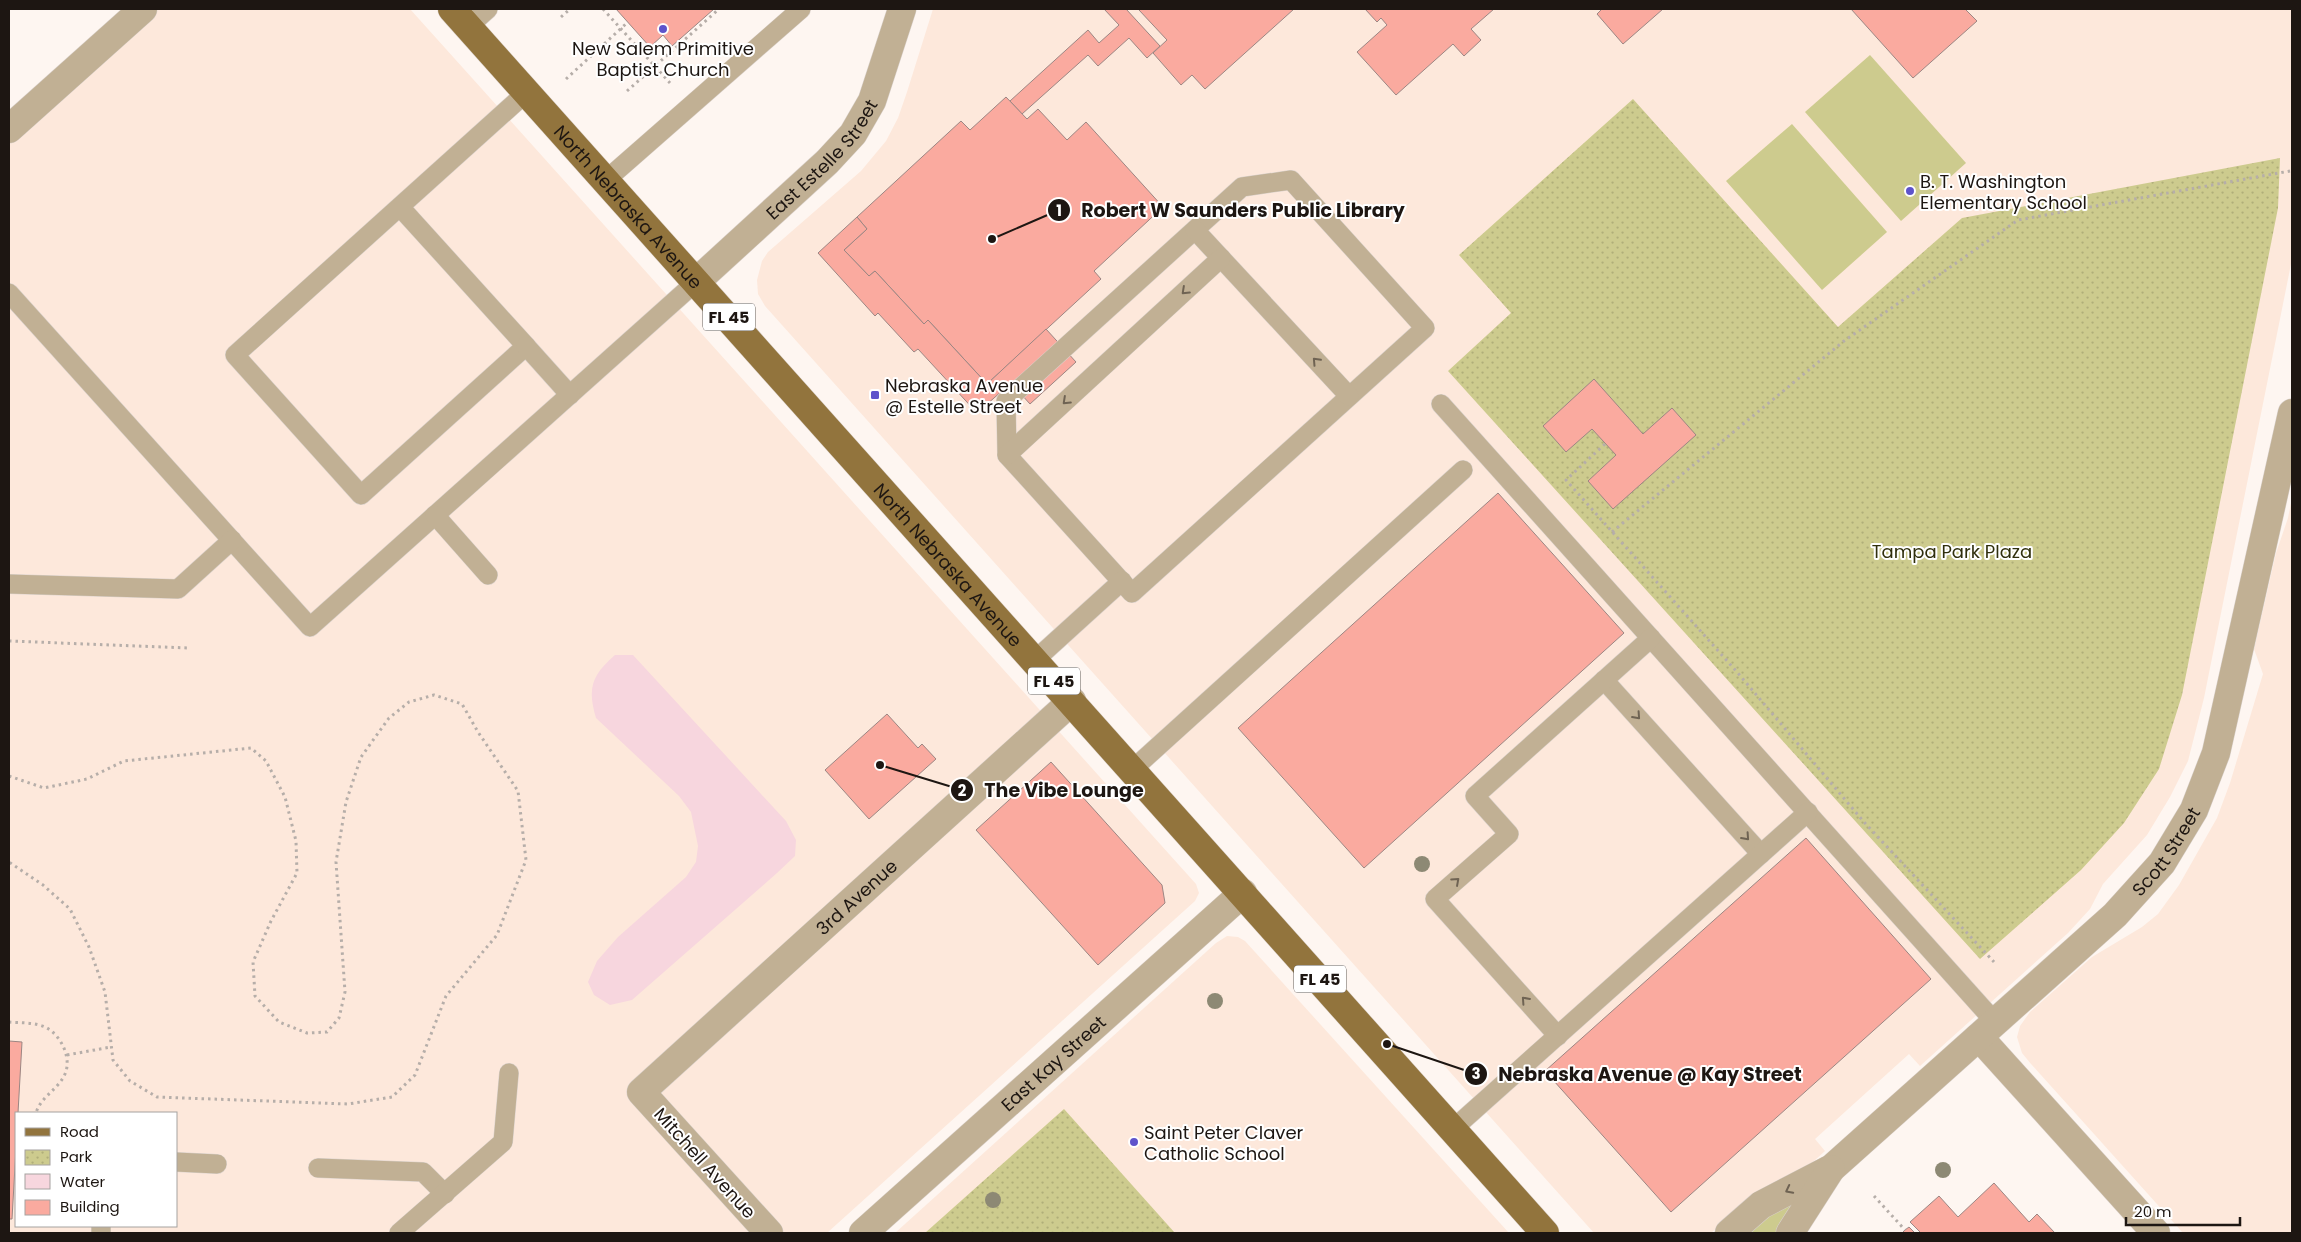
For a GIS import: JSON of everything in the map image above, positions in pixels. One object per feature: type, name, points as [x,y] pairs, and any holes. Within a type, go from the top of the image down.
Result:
[{"type":"main road","name":"North Nebraska Avenue","points":[[460,18],[1036,660],[1546,1233]]},
{"type":"street","points":[[9,129],[143,9]]},
{"type":"street","name":"East Estelle Street","points":[[697,281],[826,162],[853,134],[872,101],[902,9]]},
{"type":"street","name":"Scott Street","points":[[1832,1168],[2115,916],[2162,863],[2194,810],[2216,753],[2292,413]]},
{"type":"street","name":"3rd Avenue","points":[[641,1092],[1072,701]]},
{"type":"street","name":"East Kay Street","points":[[864,1233],[1242,893]]},
{"type":"street","points":[[1987,1030],[2156,1233]]},
{"type":"street","name":"Mitchell Avenue","points":[[641,1092],[769,1233]]},
{"type":"street","points":[[1729,1233],[1761,1204],[1832,1168]]},
{"type":"street","points":[[1790,1233],[1832,1168]]},
{"type":"lane","points":[[460,18],[488,9]]},
{"type":"lane","points":[[606,180],[801,9]]},
{"type":"lane","points":[[526,346],[361,495],[235,355],[527,92]]},
{"type":"lane","points":[[1290,180],[1424,328],[1349,396],[1132,593],[1007,455],[1006,401],[1242,187],[1290,180]]},
{"type":"lane","points":[[400,207],[570,395]]},
{"type":"lane","points":[[1195,230],[1349,396]]},
{"type":"lane","points":[[1007,455],[1221,258]]},
{"type":"lane","points":[[9,293],[310,627],[697,281]]},
{"type":"lane","points":[[1441,404],[1808,812],[1987,1030]]},
{"type":"lane","points":[[1133,769],[1463,470]]},
{"type":"lane","points":[[435,515],[488,575]]},
{"type":"lane","points":[[9,584],[178,589],[232,540]]},
{"type":"lane","points":[[1036,660],[1122,581]]},
{"type":"lane","points":[[1558,1036],[1435,899],[1509,834],[1475,796],[1651,638]]},
{"type":"lane","points":[[1604,680],[1761,854]]},
{"type":"lane","points":[[1453,1129],[1808,812]]},
{"type":"lane","points":[[399,1233],[503,1142],[509,1073]]},
{"type":"lane","points":[[178,1162],[217,1164]]},
{"type":"lane","points":[[318,1168],[423,1172],[445,1194]]},
{"type":"path","points":[[561,17],[570,9]]},
{"type":"path","points":[[603,9],[672,85]]},
{"type":"path","points":[[627,91],[719,9]]},
{"type":"path","points":[[566,79],[628,22]]},
{"type":"path","points":[[1612,532],[1844,341],[2018,220],[2290,171]]},
{"type":"path","points":[[1605,444],[1566,480],[1736,672],[1864,822],[1994,962]]},
{"type":"path","points":[[9,641],[188,648]]},
{"type":"path","points":[[9,776],[44,788],[87,779],[124,761],[251,748],[266,760],[285,797],[296,841],[297,873],[271,921],[253,962],[255,996],[279,1022],[307,1033],[327,1032],[339,1018],[345,992],[336,862],[346,802],[361,757],[389,718],[409,702],[434,695],[462,704],[478,732],[518,791],[526,860],[497,935],[446,996],[415,1075],[392,1097],[348,1104],[157,1097],[130,1081],[113,1060],[105,992],[89,947],[70,909],[43,885],[9,862]]},
{"type":"path","points":[[9,1022],[46,1028],[59,1038],[67,1055],[66,1073],[55,1088],[45,1096],[37,1112]]},
{"type":"path","points":[[67,1055],[111,1047]]},
{"type":"path","points":[[1874,1196],[1905,1230]]},
{"type":"shaded area","points":[[159,9],[410,9],[1196,884],[1199,893],[1195,901],[827,1233],[9,1233],[9,130]]},
{"type":"shaded area","points":[[933,9],[2292,9],[2292,259],[2204,698],[2188,761],[2170,797],[2147,835],[2103,884],[2090,909],[2068,933],[1920,1066],[1909,1054],[1815,1139],[1825,1151],[1802,1172],[1750,1199],[1711,1233],[1594,1233],[765,306],[758,294],[757,280],[762,261],[768,252],[861,171],[886,141],[898,118]]},
{"type":"shaded area","points":[[2292,498],[2292,1233],[2183,1233],[2031,1064],[2022,1053],[2017,1037],[2020,1026],[2030,1012],[2092,957],[2142,927],[2158,914],[2179,885],[2217,818],[2230,783],[2263,674],[2254,649],[2276,553],[2288,518]]},
{"type":"shaded area","points":[[1227,936],[1238,937],[1245,941],[1509,1233],[895,1233],[1216,943]]},
{"type":"green space","points":[[1870,55],[1966,163],[1901,221],[1805,112]]},
{"type":"green space","name":"Tampa Park Plaza","points":[[1633,99],[1838,327],[1962,218],[2280,158],[2278,208],[2182,695],[2159,769],[2124,823],[2081,870],[1980,959],[1448,371],[1511,313],[1459,255]]},
{"type":"green space","points":[[1792,124],[1887,232],[1822,290],[1726,181]]},
{"type":"green space","points":[[1064,1109],[1175,1233],[925,1233]]},
{"type":"green space","points":[[1792,1203],[1795,1207],[1778,1233],[1746,1233],[1768,1213]]},
{"type":"water","points":[[615,655],[633,655],[786,821],[796,840],[795,856],[777,873],[632,1000],[610,1005],[594,995],[588,982],[597,961],[618,937],[686,877],[696,862],[698,846],[691,812],[679,796],[596,718],[592,698],[594,683],[601,669]]},
{"type":"building","name":"New Salem Primitive Baptist Church","points":[[616,9],[714,9],[672,46],[663,35],[650,47]]},
{"type":"building","points":[[1104,9],[1126,9],[1160,46],[1147,58],[1129,38],[1098,66],[1088,55],[1022,114],[1010,101],[1088,30],[1099,43],[1119,25]]},
{"type":"building","points":[[1294,9],[1205,89],[1192,75],[1181,85],[1153,53],[1167,40],[1139,10]]},
{"type":"building","points":[[1365,9],[1494,9],[1471,29],[1481,40],[1464,56],[1453,44],[1396,95],[1357,52],[1387,25],[1381,18],[1377,22]]},
{"type":"building","points":[[1602,9],[1663,9],[1623,44],[1597,14]]},
{"type":"building","points":[[1851,9],[1965,9],[1977,21],[1913,78]]},
{"type":"building","points":[[1006,97],[1027,119],[1038,109],[1067,140],[1086,122],[1163,207],[1094,271],[1101,279],[987,384],[928,320],[924,324],[875,271],[869,276],[844,250],[867,229],[857,217],[961,121],[970,130]]},
{"type":"building","points":[[857,217],[867,229],[844,250],[869,276],[875,271],[924,324],[928,320],[987,384],[1046,329],[1076,362],[1030,404],[1011,383],[977,413],[918,349],[914,352],[878,313],[875,316],[818,253]]},
{"type":"building","points":[[1594,379],[1643,434],[1672,408],[1696,435],[1613,509],[1588,481],[1616,455],[1592,429],[1566,452],[1543,426]]},
{"type":"building","points":[[1498,493],[1624,633],[1364,868],[1238,728]]},
{"type":"building","points":[[887,714],[918,748],[922,744],[936,759],[869,819],[825,770]]},
{"type":"building","points":[[1051,762],[1162,885],[1165,903],[1098,965],[976,830]]},
{"type":"building","points":[[1806,838],[1931,979],[1671,1212],[1545,1071]]},
{"type":"building","points":[[9,1041],[22,1042],[18,1112],[15,1112],[15,1166],[12,1219],[9,1219]]},
{"type":"building","points":[[1994,1183],[2029,1222],[2037,1214],[2055,1233],[1921,1233],[1910,1222],[1939,1196],[1958,1217]]},
{"type":"building","points":[[1909,1227],[1915,1233],[1902,1233],[1905,1230]]},
{"type":"place","name":"New Salem Primitive Baptist Church","points":[[663,29]]},
{"type":"place","name":"B. T. Washington Elementary School","points":[[1910,191]]},
{"type":"place","name":"Robert W Saunders Public Library","points":[[992,239]]},
{"type":"place","name":"Nebraska Avenue @ Estelle Street","points":[[875,395]]},
{"type":"place","name":"The Vibe Lounge","points":[[880,765]]},
{"type":"place","name":"Nebraska Avenue @ Kay Street","points":[[1387,1044]]},
{"type":"place","name":"Saint Peter Claver Catholic School","points":[[1134,1142]]}]
